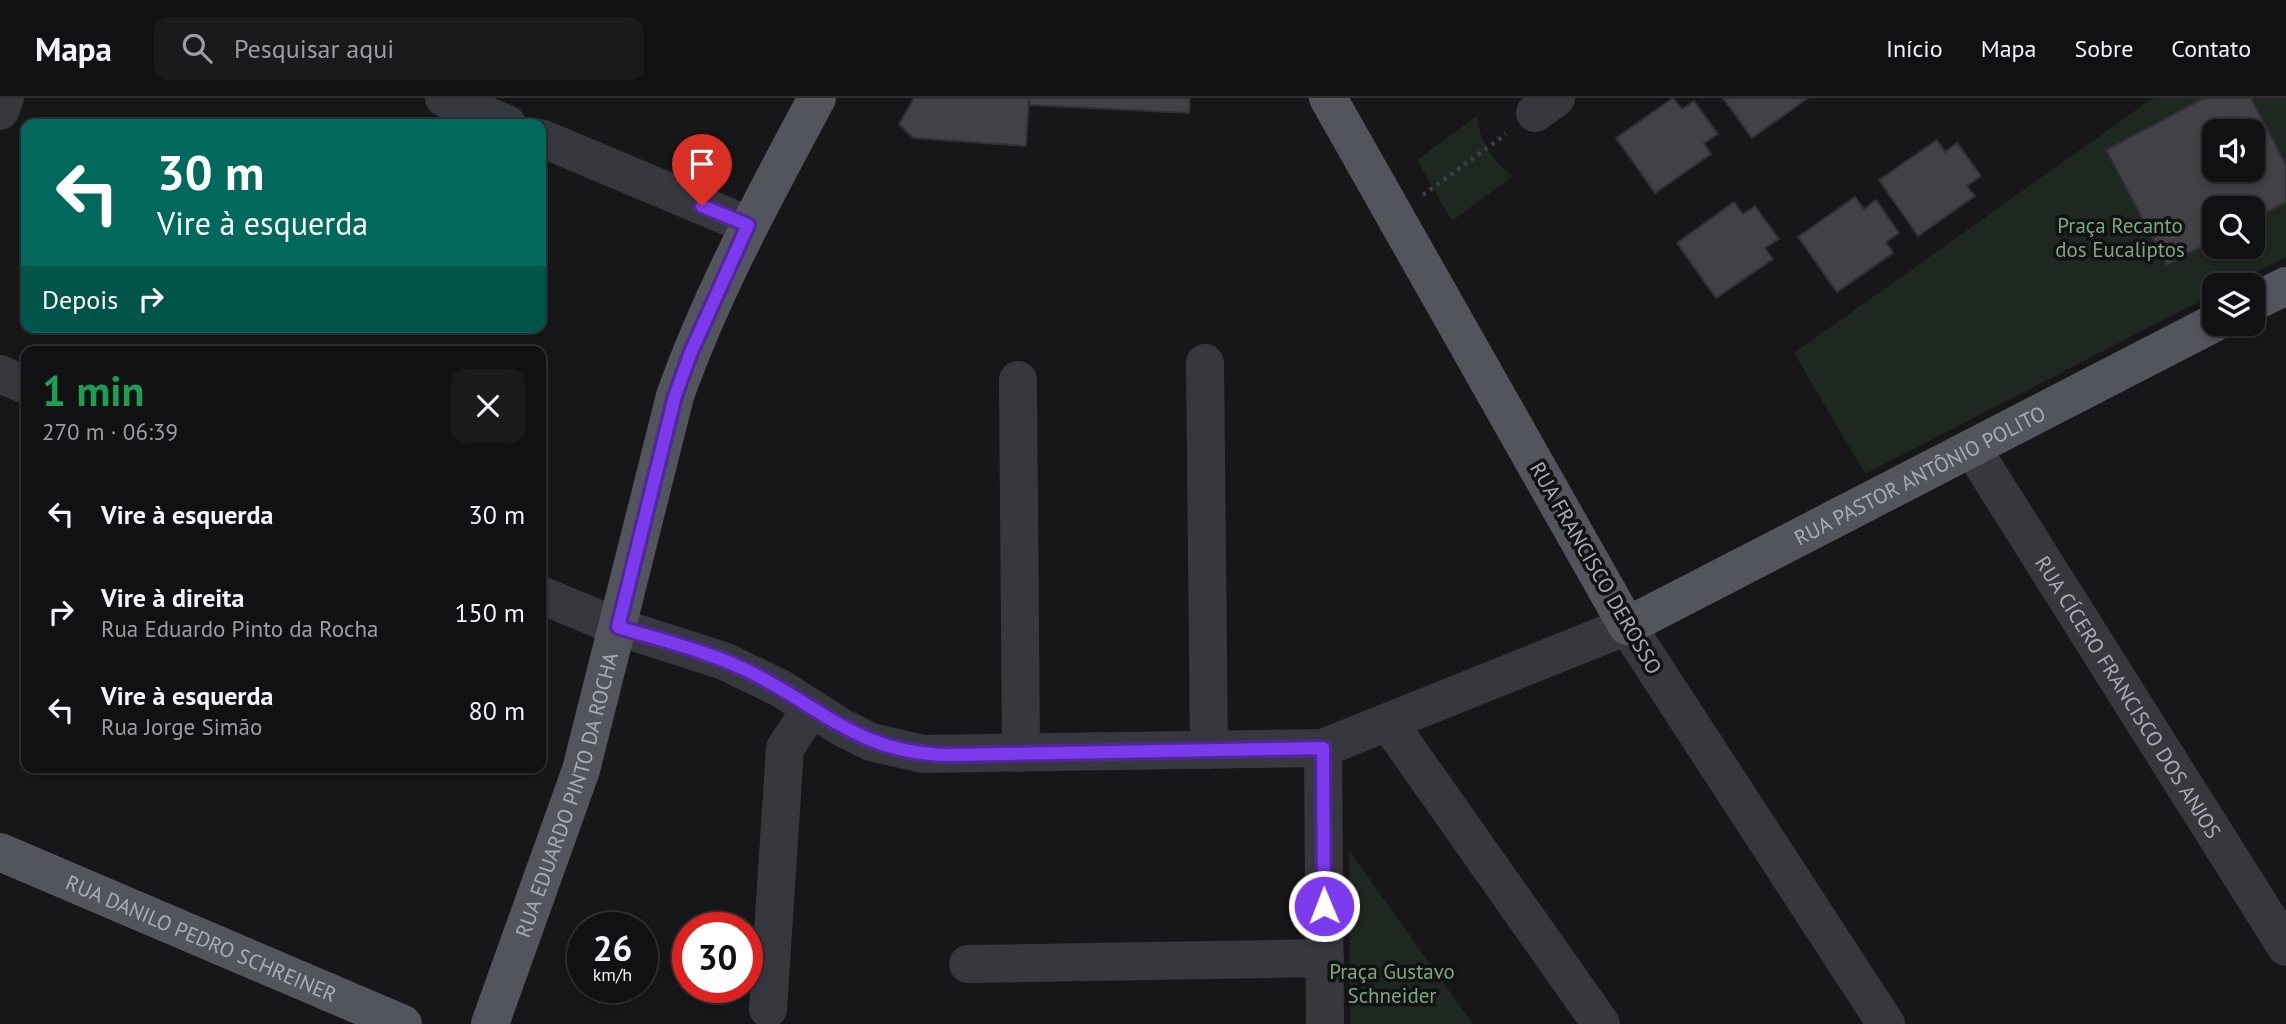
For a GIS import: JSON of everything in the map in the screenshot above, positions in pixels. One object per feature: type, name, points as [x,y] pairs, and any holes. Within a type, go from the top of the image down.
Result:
[{"type":"main road","name":"RUA EDUARDO PINTO DA ROCHA","points":[[490,1024],[580,770],[675,396],[691,352],[748,225],[817,98]]},
{"type":"main road","name":"RUA FRANCISCO DEROSSO","points":[[1328,98],[1627,626]]},
{"type":"main road","points":[[2265,296],[2286,286]]},
{"type":"main road","name":"RUA PASTOR ANTÔNIO POLITO","points":[[1627,626],[2202,329]]},
{"type":"main road","name":"RUA DANILO PEDRO SCHREINER","points":[[0,852],[403,1024]]},
{"type":"street","points":[[0,111],[5,98]]},
{"type":"street","points":[[444,98],[495,119]]},
{"type":"street","points":[[546,140],[748,225]]},
{"type":"street","points":[[1205,363],[1209,750]]},
{"type":"street","points":[[0,374],[21,383]]},
{"type":"street","points":[[1018,380],[1021,753]]},
{"type":"street","name":"RUA CÍCERO FRANCISCO DOS ANJOS","points":[[1972,448],[2286,947]]},
{"type":"street","points":[[546,597],[618,627],[724,661],[780,688],[811,709],[871,742],[896,750],[923,754],[1323,748],[1627,626]]},
{"type":"street","name":"RUA FRANCISCO DEROSSO","points":[[1627,626],[1886,1024]]},
{"type":"street","points":[[768,1009],[785,748],[811,709]]},
{"type":"street","points":[[1388,722],[1601,1024]]},
{"type":"street","points":[[1323,748],[1325,1024]]},
{"type":"street","points":[[968,964],[1325,958]]},
{"type":"path","points":[[1394,216],[1546,105]]},
{"type":"green space","name":"Praça Recanto dos Eucaliptos","points":[[2153,98],[2286,98],[2286,257],[2255,273],[2202,273],[2202,300],[1865,474],[1794,353]]},
{"type":"green space","points":[[1477,116],[1488,150],[1513,176],[1452,221],[1417,160]]},
{"type":"green space","name":"Praça Gustavo Schneider","points":[[1349,850],[1473,1024],[1350,1024]]},
{"type":"building","points":[[914,98],[1029,98],[1026,146],[913,138],[899,124]]},
{"type":"building","points":[[1029,98],[1190,98],[1189,113],[1029,105]]},
{"type":"building","points":[[1673,98],[1682,109],[1694,101],[1718,134],[1704,143],[1711,154],[1655,193],[1616,138]]},
{"type":"building","points":[[1723,98],[1808,98],[1752,138]]},
{"type":"building","points":[[2204,98],[2251,98],[2262,119],[2202,119],[2202,182],[2265,182],[2265,125],[2286,165],[2286,202],[2265,213],[2265,196],[2202,196],[2202,246],[2167,265],[2106,150]]},
{"type":"building","points":[[1937,140],[1945,152],[1957,143],[1981,176],[1967,186],[1975,196],[1918,236],[1879,180]]},
{"type":"building","points":[[1855,197],[1864,209],[1876,200],[1899,233],[1886,242],[1893,253],[1837,292],[1798,237]]},
{"type":"building","points":[[1734,202],[1743,214],[1755,206],[1779,239],[1765,248],[1773,259],[1716,298],[1677,243]]},
{"type":"route","points":[[702,206],[748,225],[713,299],[675,396],[659,451],[618,627],[724,661],[752,673],[841,727],[871,742],[896,750],[948,755],[1323,748],[1324,906]]}]
